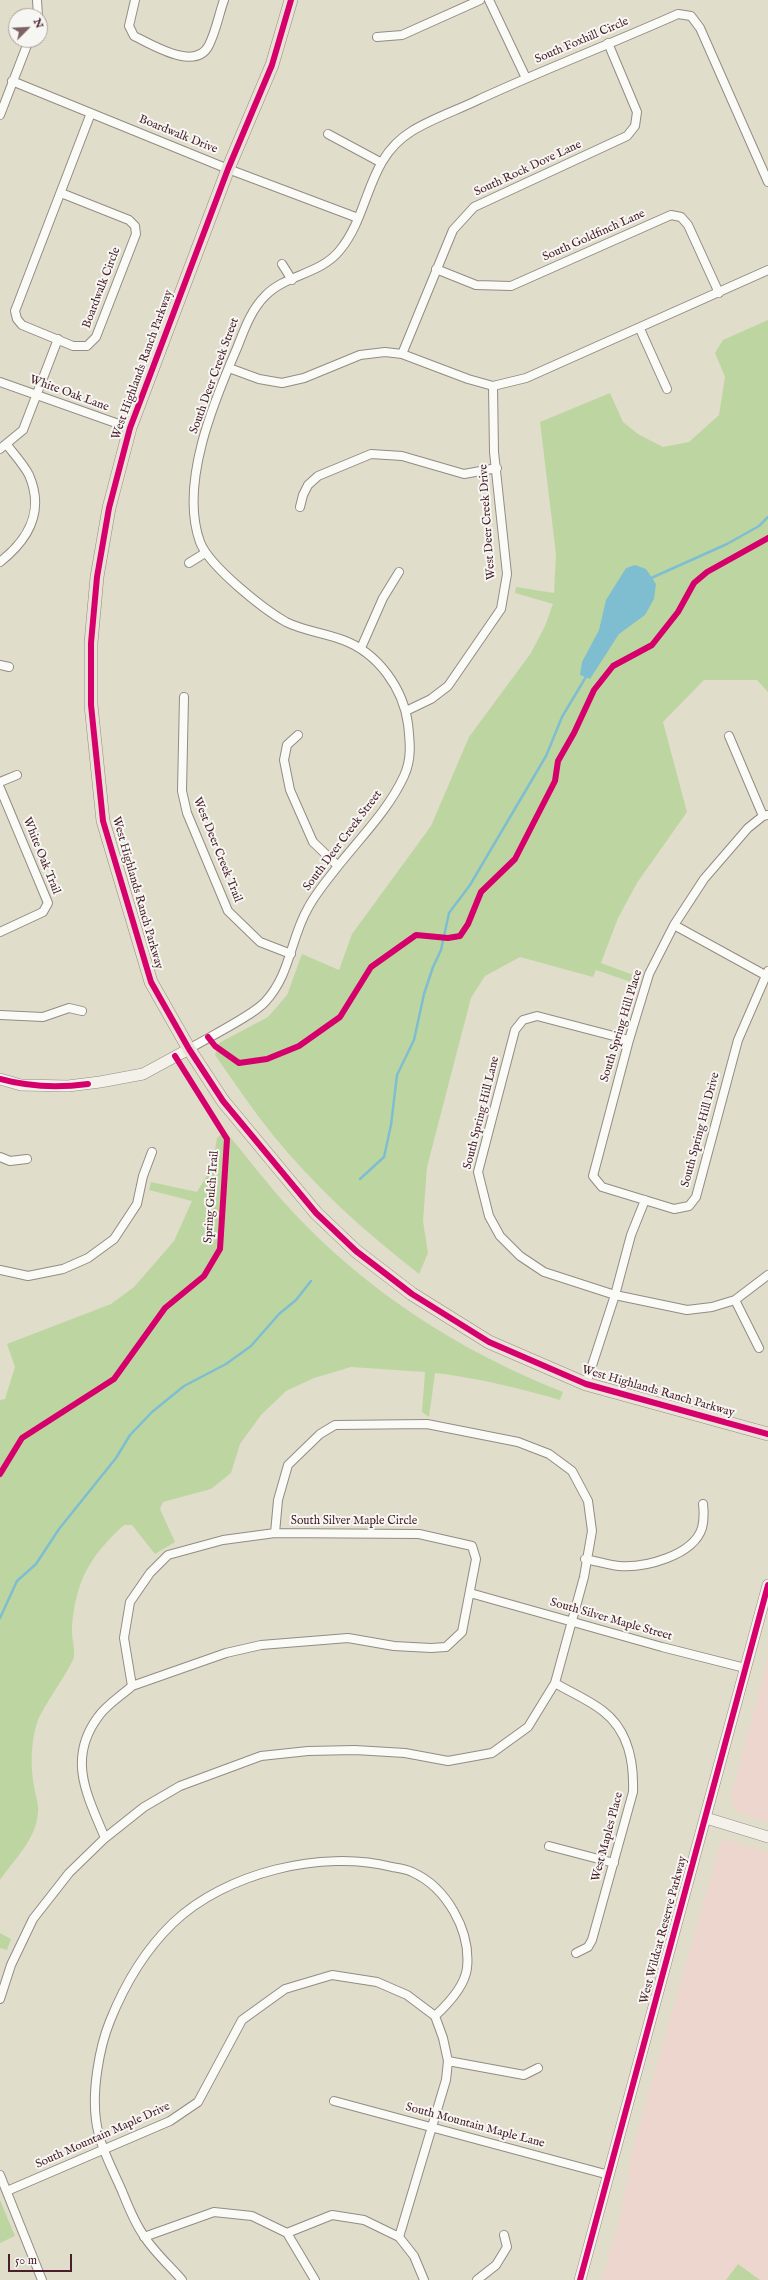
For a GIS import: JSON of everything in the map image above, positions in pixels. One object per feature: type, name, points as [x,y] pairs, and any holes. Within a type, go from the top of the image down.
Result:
[{"type":"main road","name":"West Highlands Ranch Parkway","points":[[291,0],[272,65],[228,169],[130,428],[109,508],[97,577],[91,643],[91,705],[103,821],[118,876],[151,982],[189,1048],[223,1101],[316,1213],[356,1252],[412,1294],[489,1342],[586,1384],[768,1434]]},
{"type":"main road","points":[[0,1078],[29,1085],[68,1086],[100,1082],[143,1074],[189,1048]]},
{"type":"main road","name":"West Wildcat Reserve Parkway","points":[[580,2280],[768,1585]]},
{"type":"main road","points":[[706,1818],[768,1837]]},
{"type":"street","points":[[135,0],[129,26],[134,36],[188,58],[199,56],[209,46],[224,0]]},
{"type":"street","points":[[377,37],[402,35],[480,0]]},
{"type":"street","points":[[489,0],[526,78]]},
{"type":"street","name":"South Foxhill Circle","points":[[358,218],[380,162],[411,132],[526,78],[678,14],[691,16],[700,28],[768,182]]},
{"type":"street","name":"South Rock Dove Lane","points":[[402,354],[453,230],[474,207],[627,136],[635,126],[637,112],[608,43]]},
{"type":"street","points":[[0,115],[26,48]]},
{"type":"street","name":"Boardwalk Drive","points":[[12,81],[228,169],[358,218]]},
{"type":"street","name":"Boardwalk Circle","points":[[61,193],[129,220],[135,226],[136,234],[96,337],[87,346],[73,346],[22,325],[17,319],[15,311],[91,113]]},
{"type":"street","points":[[328,134],[380,162]]},
{"type":"street","name":"South Goldfinch Lane","points":[[436,270],[476,285],[511,286],[671,215],[681,217],[688,225],[719,294]]},
{"type":"street","name":"South Deer Creek Street","points":[[189,1048],[261,1006],[279,985],[307,909],[338,866],[384,809],[405,774],[411,748],[406,711],[389,674],[361,648],[343,640],[287,623],[233,583],[205,553],[200,542],[194,518],[195,482],[205,432],[228,368],[252,314],[266,294],[292,280],[325,266],[339,252],[349,238],[358,218]]},
{"type":"street","points":[[282,264],[292,280]]},
{"type":"street","points":[[228,368],[259,379],[282,383],[304,378],[360,355],[385,352],[402,354],[468,379],[493,386],[526,378],[719,294],[768,270]]},
{"type":"street","points":[[640,329],[667,389]]},
{"type":"street","points":[[0,562],[15,550],[31,529],[35,503],[29,475],[4,447],[24,430],[58,339]]},
{"type":"street","name":"White Oak Lane","points":[[0,382],[130,428]]},
{"type":"street","name":"West Deer Creek Drive","points":[[406,711],[431,699],[448,686],[501,609],[506,574],[497,468],[494,452],[493,386]]},
{"type":"street","points":[[300,507],[303,495],[308,486],[318,476],[371,454],[402,456],[464,474],[497,468]]},
{"type":"street","points":[[189,564],[205,553]]},
{"type":"street","points":[[361,648],[383,598],[399,572]]},
{"type":"street","points":[[0,666],[9,666]]},
{"type":"street","name":"West Deer Creek Trail","points":[[184,697],[182,791],[187,813],[228,911],[260,942],[291,954]]},
{"type":"street","points":[[298,736],[287,745],[284,760],[290,790],[313,842],[338,866]]},
{"type":"street","points":[[729,736],[765,816]]},
{"type":"street","points":[[0,782],[17,775]]},
{"type":"street","name":"White Oak Trail","points":[[0,788],[48,903],[43,912],[0,932]]},
{"type":"street","name":"South Spring Hill Place","points":[[645,1200],[602,1188],[593,1176],[628,1040],[649,974],[674,925],[704,879],[748,828],[765,816]]},
{"type":"street","points":[[674,925],[766,973]]},
{"type":"street","name":"South Spring Hill Drive","points":[[645,1200],[674,1209],[688,1206],[696,1197],[738,1040],[766,973]]},
{"type":"street","points":[[0,1015],[43,1017],[69,1008],[82,1011]]},
{"type":"street","name":"South Spring Hill Lane","points":[[628,1040],[537,1016],[523,1020],[515,1030],[478,1172],[489,1216],[500,1236],[520,1256],[544,1272],[615,1295],[687,1310],[712,1307],[735,1300]]},
{"type":"street","points":[[0,1270],[28,1276],[62,1269],[88,1258],[114,1240],[137,1204],[143,1176],[152,1152]]},
{"type":"street","points":[[0,1157],[10,1161],[27,1159]]},
{"type":"street","points":[[586,1384],[615,1295],[631,1235],[645,1200]]},
{"type":"street","points":[[759,1348],[735,1300],[768,1275]]},
{"type":"street","points":[[0,1999],[11,1965],[33,1919],[69,1873],[105,1838],[144,1806],[180,1786],[261,1756],[308,1751],[355,1750],[405,1753],[448,1761],[492,1753],[528,1727],[555,1683],[584,1577],[585,1559],[592,1531],[588,1501],[572,1471],[549,1454],[518,1442],[428,1424],[335,1426],[320,1434],[288,1465],[278,1500],[275,1534]]},
{"type":"street","points":[[585,1559],[620,1566],[656,1562],[685,1550],[701,1530],[704,1514],[703,1504]]},
{"type":"street","name":"South Silver Maple Circle","points":[[105,1838],[85,1792],[81,1768],[84,1740],[98,1716],[132,1686],[226,1653],[261,1645],[348,1638],[394,1646],[431,1648],[446,1647],[462,1632],[476,1559],[472,1546],[419,1534],[275,1534],[223,1540],[168,1555],[150,1573],[130,1602],[124,1638],[132,1686]]},
{"type":"street","name":"South Silver Maple Street","points":[[470,1593],[571,1620],[662,1647],[746,1668]]},
{"type":"street","name":"West Maples Place","points":[[555,1683],[604,1711],[619,1729],[630,1750],[633,1792],[592,1940],[588,1946],[576,1953]]},
{"type":"street","points":[[549,1846],[614,1863]]},
{"type":"street","points":[[182,2280],[144,2237],[104,2151],[96,2120],[97,2076],[104,2037],[119,1999],[145,1956],[173,1923],[208,1897],[257,1875],[295,1864],[340,1861],[375,1862],[412,1872],[441,1892],[464,1930],[467,1968],[453,1999],[435,2016],[443,2038],[448,2061],[446,2080],[399,2236]]},
{"type":"street","name":"South Mountain Maple Drive","points":[[7,2191],[104,2151],[170,2121],[198,2102],[242,2020],[285,1989],[332,1975],[377,1982],[407,1995],[435,2016]]},
{"type":"street","points":[[448,2061],[524,2075],[538,2068]]},
{"type":"street","name":"South Mountain Maple Lane","points":[[334,2101],[433,2126],[609,2175]]},
{"type":"street","points":[[0,2175],[42,2280]]},
{"type":"street","points":[[144,2237],[214,2212],[252,2216],[287,2233],[315,2280]]},
{"type":"street","points":[[287,2233],[332,2215],[364,2220],[399,2236],[414,2256],[424,2280]]},
{"type":"street","points":[[477,2280],[496,2265],[507,2248],[504,2235]]},
{"type":"shaded area","points":[[768,1657],[768,1822],[738,1813],[730,1800]]},
{"type":"shaded area","points":[[722,1839],[768,1852],[768,2280],[602,2280],[621,2212],[633,2146]]},
{"type":"green space","points":[[768,320],[768,692],[757,680],[704,680],[663,722],[687,812],[637,883],[618,918],[601,963],[639,977],[637,984],[596,970],[593,977],[520,957],[485,976],[471,998],[427,1167],[423,1221],[428,1253],[419,1274],[379,1242],[341,1208],[288,1154],[257,1115],[215,1055],[219,1043],[268,1017],[287,995],[302,954],[339,970],[352,934],[431,826],[469,737],[531,653],[545,626],[553,604],[515,593],[516,587],[554,593],[556,554],[540,422],[610,393],[623,422],[638,434],[663,447],[689,442],[719,415],[725,377],[715,353],[723,340]]},
{"type":"green space","points":[[225,1131],[291,1210],[351,1267],[383,1293],[452,1338],[488,1358],[563,1392],[560,1400],[498,1384],[435,1373],[429,1417],[422,1412],[425,1372],[351,1367],[314,1378],[286,1391],[261,1415],[240,1444],[231,1473],[211,1489],[163,1502],[160,1509],[175,1542],[155,1554],[132,1525],[124,1525],[102,1547],[81,1582],[74,1610],[72,1627],[74,1657],[41,1714],[34,1735],[32,1761],[34,1789],[38,1806],[37,1822],[34,1831],[24,1848],[0,1880],[0,1400],[5,1399],[15,1367],[7,1344],[111,1304],[134,1287],[174,1241],[192,1201],[149,1190],[151,1182],[197,1192],[212,1167],[217,1138]]},
{"type":"green space","points":[[0,1933],[11,1939],[7,1950],[0,1948]]},
{"type":"green space","points":[[0,2200],[15,2236],[0,2243]]},
{"type":"green space","points":[[738,2264],[760,2280],[726,2280]]},
{"type":"water","points":[[635,565],[646,569],[656,584],[654,599],[645,615],[619,634],[590,679],[580,675],[582,662],[599,630],[606,600],[626,568]]},
{"type":"waterway","points":[[649,579],[727,544],[759,526],[768,517]]},
{"type":"waterway","points":[[360,1179],[384,1157],[391,1125],[397,1075],[414,1040],[424,994],[433,967],[441,950],[449,913],[470,885],[546,756],[562,717],[587,675]]},
{"type":"waterway","points":[[0,1618],[17,1581],[36,1564],[59,1529],[116,1458],[130,1435],[152,1412],[184,1386],[226,1364],[251,1346],[279,1314],[296,1300],[311,1281]]},
{"type":"cycle path","points":[[291,0],[272,65],[228,169],[130,428],[109,508],[97,577],[91,643],[91,705],[103,821],[151,982],[189,1049],[223,1101],[316,1213],[356,1251],[412,1294],[489,1342],[586,1384],[768,1434]]},
{"type":"cycle path","points":[[208,1037],[215,1046],[239,1063],[267,1059],[299,1046],[340,1017],[371,967],[416,935],[448,938],[460,936],[468,924],[481,892],[515,859],[555,781],[558,761],[574,733],[594,690],[613,666],[652,645],[678,612],[694,583],[707,572],[768,538]]},
{"type":"cycle path","name":"Spring Gulch Trail","points":[[0,1474],[22,1438],[114,1379],[165,1308],[204,1276],[220,1249],[227,1139],[175,1056]]},
{"type":"cycle path","points":[[0,1079],[22,1084],[44,1086],[88,1084]]},
{"type":"cycle path","points":[[580,2280],[768,1585]]}]
